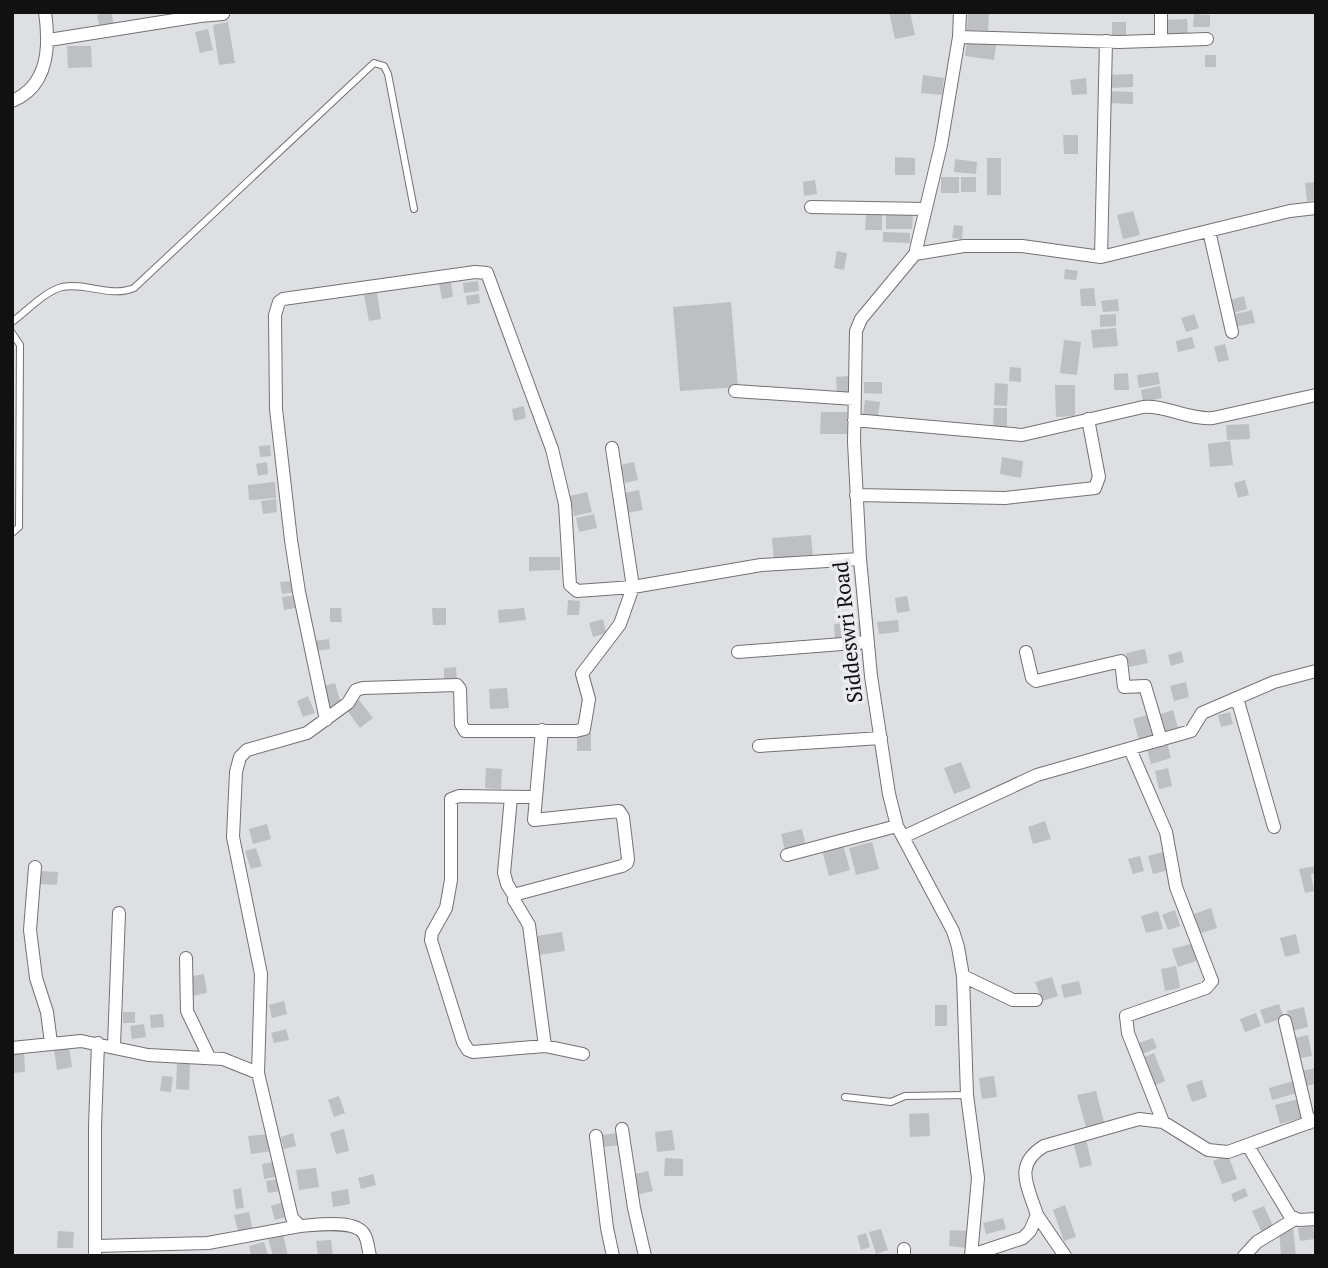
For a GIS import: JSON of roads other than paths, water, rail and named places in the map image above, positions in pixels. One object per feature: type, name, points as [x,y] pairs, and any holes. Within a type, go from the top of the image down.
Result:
[{"type":"street","points":[[12,101],[26,92],[40,76],[45,64],[49,40],[45,12]]},
{"type":"street","name":"Siddeswri Road","points":[[960,12],[959,37],[940,145],[915,254],[858,325],[854,346],[854,420],[856,495],[867,642],[888,794],[900,832],[953,931],[963,976],[967,1095],[978,1178],[972,1255]]},
{"type":"street","points":[[1161,12],[1161,40]]},
{"type":"street","points":[[49,40],[200,14],[223,14]]},
{"type":"street","points":[[959,37],[1106,41],[1207,39]]},
{"type":"street","points":[[1101,257],[1106,41]]},
{"type":"street","points":[[811,207],[925,209]]},
{"type":"street","points":[[915,254],[964,246],[1022,246],[1101,257],[1290,211],[1316,208]]},
{"type":"street","points":[[1209,231],[1232,332]]},
{"type":"street","points":[[326,720],[297,579],[276,409],[275,315],[277,306],[283,299],[475,272],[487,274],[552,449],[565,504],[570,585],[577,591],[634,587],[761,565],[860,559]]},
{"type":"street","points":[[735,391],[854,399]]},
{"type":"street","points":[[854,420],[1022,435],[1149,407],[1196,418],[1213,418],[1316,394]]},
{"type":"street","points":[[856,495],[1005,498],[1095,488],[1099,477],[1088,419]]},
{"type":"street","points":[[300,1226],[289,1212],[258,1073],[261,974],[233,837],[236,772],[240,757],[247,750],[300,736],[348,703],[359,689],[453,685],[460,689],[463,730],[584,729],[589,699],[582,674],[620,624],[634,587],[612,448]]},
{"type":"street","points":[[738,652],[867,642]]},
{"type":"street","points":[[1026,652],[1032,678],[1036,681],[1121,660],[1124,687],[1145,686],[1161,740]]},
{"type":"street","points":[[787,855],[900,832],[1037,775],[1191,731],[1202,713],[1274,682],[1316,671]]},
{"type":"street","points":[[1237,698],[1274,827]]},
{"type":"street","points":[[515,897],[517,894],[622,866],[628,859],[623,817],[619,811],[536,822],[535,797],[541,730]]},
{"type":"street","points":[[759,746],[881,738]]},
{"type":"street","points":[[1130,749],[1166,832],[1178,894],[1212,981],[1206,988],[1126,1016],[1128,1034],[1163,1122]]},
{"type":"street","points":[[535,797],[459,796],[451,799],[452,880],[446,908],[431,940],[463,1042],[468,1050],[473,1052],[545,1046],[583,1054]]},
{"type":"street","points":[[511,797],[504,873],[528,925],[545,1046]]},
{"type":"street","points":[[35,867],[29,925],[36,978],[47,1012],[51,1043]]},
{"type":"street","points":[[114,1046],[119,913]]},
{"type":"street","points":[[186,958],[187,1011],[209,1057]]},
{"type":"street","points":[[963,976],[1013,1000],[1036,1000]]},
{"type":"street","points":[[1065,1256],[1037,1215],[1025,1178],[1025,1167],[1032,1153],[1044,1146],[1139,1119],[1163,1122],[1208,1150],[1228,1152],[1312,1121],[1285,1021]]},
{"type":"street","points":[[12,1048],[51,1043],[98,1043],[148,1055],[209,1057],[232,1061],[258,1073]]},
{"type":"street","points":[[98,1043],[94,1127],[95,1251],[208,1243],[300,1226],[345,1224],[359,1228],[365,1235],[370,1256]]},
{"type":"street","points":[[622,1129],[634,1208],[645,1256]]},
{"type":"street","points":[[596,1136],[613,1256]]},
{"type":"street","points":[[1248,1146],[1283,1206],[1295,1219]]},
{"type":"street","points":[[972,1255],[1023,1238],[1030,1231],[1037,1215]]},
{"type":"street","points":[[1244,1256],[1261,1239],[1295,1219],[1316,1219]]},
{"type":"lane","points":[[12,322],[59,288],[117,292],[134,288],[374,63],[384,66],[388,74],[414,209]]},
{"type":"lane","points":[[12,333],[20,345],[19,527],[12,533]]},
{"type":"lane","points":[[845,1097],[891,1102],[905,1096],[967,1095]]}]
